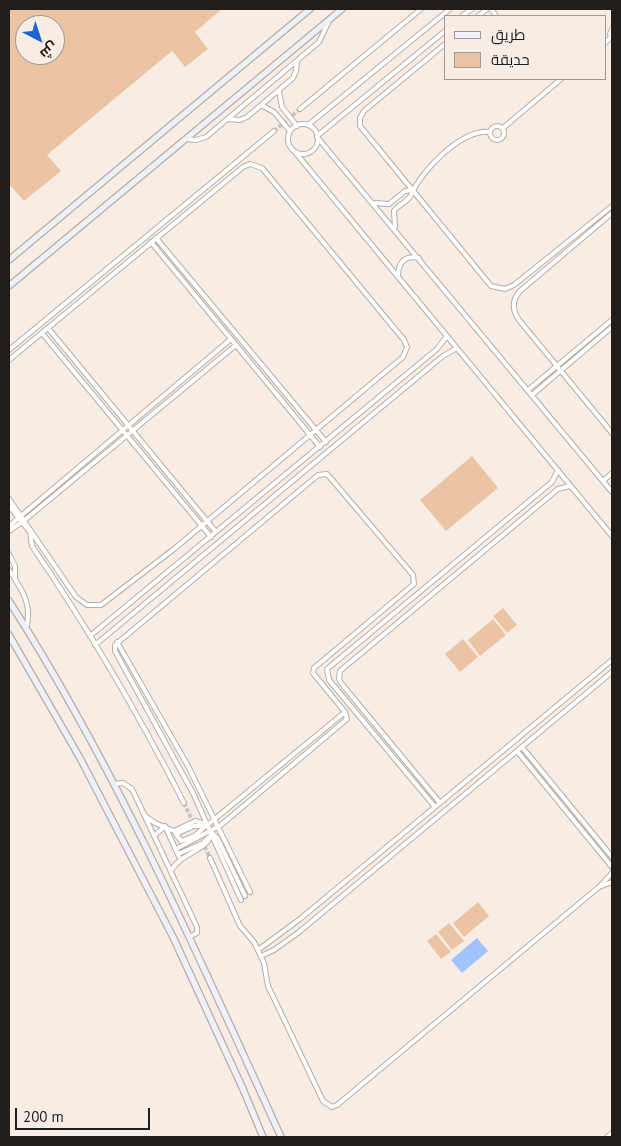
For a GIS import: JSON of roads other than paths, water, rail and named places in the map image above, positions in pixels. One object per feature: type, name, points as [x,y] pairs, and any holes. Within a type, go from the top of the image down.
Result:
[{"type":"main road","points":[[9,260],[310,9]]},
{"type":"main road","points":[[9,286],[342,9]]},
{"type":"main road","points":[[9,601],[142,838],[281,1137]]},
{"type":"main road","points":[[9,635],[84,764],[173,937],[263,1137]]},
{"type":"street","points":[[300,109],[421,9]]},
{"type":"street","points":[[450,9],[308,125],[297,126],[290,131],[288,142],[294,152],[612,534]]},
{"type":"street","points":[[489,9],[495,14]]},
{"type":"street","points":[[185,139],[203,139],[228,119],[321,40],[329,19]]},
{"type":"street","points":[[612,29],[612,38]]},
{"type":"street","points":[[294,152],[303,154],[311,152],[316,145],[317,136],[444,32]]},
{"type":"street","points":[[444,45],[367,108],[360,118],[361,129],[488,282],[500,289],[514,285],[612,206]]},
{"type":"street","points":[[228,119],[244,119],[280,90],[294,76],[297,61]]},
{"type":"street","points":[[503,128],[561,80]]},
{"type":"street","points":[[280,90],[278,96],[282,106],[297,126]]},
{"type":"street","points":[[261,105],[274,112],[290,131]]},
{"type":"street","points":[[274,112],[282,106]]},
{"type":"street","points":[[308,125],[314,129],[317,136],[612,492]]},
{"type":"street","points":[[490,132],[495,126],[503,128]]},
{"type":"street","points":[[490,132],[493,138],[499,140],[504,136],[503,128]]},
{"type":"street","points":[[9,350],[274,131]]},
{"type":"street","points":[[395,229],[393,213],[411,196],[412,190],[432,165],[464,138],[476,132],[490,132]]},
{"type":"street","points":[[9,360],[245,166],[258,165],[407,345],[403,357],[111,600],[94,606],[84,604],[76,598],[9,499]]},
{"type":"street","points":[[373,202],[386,204],[395,200],[405,191],[412,190]]},
{"type":"street","points":[[395,200],[400,205]]},
{"type":"street","points":[[612,213],[520,290],[515,298],[514,308],[517,316],[612,433]]},
{"type":"street","points":[[156,238],[326,442]]},
{"type":"street","points":[[151,242],[320,446]]},
{"type":"street","points":[[398,277],[398,268],[403,260],[409,257],[419,258]]},
{"type":"street","points":[[186,284],[191,280]]},
{"type":"street","points":[[528,390],[612,320]]},
{"type":"street","points":[[532,395],[612,327]]},
{"type":"street","points":[[48,328],[216,532]]},
{"type":"street","points":[[42,333],[211,537]]},
{"type":"street","points":[[90,636],[437,350],[447,336]]},
{"type":"street","points":[[9,536],[9,531],[122,430],[232,340]]},
{"type":"street","points":[[9,526],[22,519],[236,345]]},
{"type":"street","points":[[95,645],[443,356],[458,348]]},
{"type":"street","points":[[382,394],[389,402]]},
{"type":"street","points":[[434,807],[329,680],[327,672],[329,667],[554,480],[558,470]]},
{"type":"street","points":[[603,481],[612,473]]},
{"type":"street","points":[[176,849],[211,832],[218,827],[346,721],[347,716],[345,712],[313,673],[314,668],[412,586],[415,580],[412,574],[327,474],[318,475],[117,642],[115,649],[201,810],[211,832],[241,900]]},
{"type":"street","points":[[607,485],[612,480]]},
{"type":"street","points":[[275,484],[281,491]]},
{"type":"street","points":[[339,674],[354,658],[518,522],[560,488],[571,486]]},
{"type":"street","points":[[9,506],[22,519],[30,534],[32,546],[90,636],[162,760],[184,803]]},
{"type":"street","points":[[512,515],[518,522]]},
{"type":"street","points":[[9,554],[15,566],[15,579]]},
{"type":"street","points":[[9,570],[28,603],[26,629]]},
{"type":"street","points":[[149,588],[155,595]]},
{"type":"street","points":[[117,642],[140,680],[218,827],[250,892]]},
{"type":"street","points":[[348,651],[354,658]]},
{"type":"street","points":[[258,950],[286,930],[610,662],[612,667]]},
{"type":"street","points":[[327,672],[339,674]]},
{"type":"street","points":[[261,956],[292,937],[612,672]]},
{"type":"street","points":[[339,674],[341,683],[440,803]]},
{"type":"street","points":[[133,683],[140,680]]},
{"type":"street","points":[[145,816],[155,824],[165,826],[175,832],[183,841],[208,826],[345,712]]},
{"type":"street","points":[[522,747],[612,857]]},
{"type":"street","points":[[517,751],[612,867]]},
{"type":"street","points":[[466,781],[472,788]]},
{"type":"street","points":[[113,784],[123,783],[129,786],[145,816],[198,928],[197,933],[189,937]]},
{"type":"street","points":[[201,810],[208,808]]},
{"type":"street","points":[[175,832],[197,821],[208,826]]},
{"type":"street","points":[[154,836],[165,826]]},
{"type":"street","points":[[165,826],[179,856]]},
{"type":"street","points":[[171,871],[179,856],[205,845],[211,832]]},
{"type":"street","points":[[211,832],[218,839],[245,896]]},
{"type":"street","points":[[391,843],[397,851]]},
{"type":"street","points":[[210,858],[240,926],[252,940],[261,956],[266,969],[267,983],[272,995],[323,1101],[332,1107],[599,887],[612,873]]},
{"type":"street","points":[[599,887],[612,882]]},
{"type":"street","points":[[286,930],[292,937]]},
{"type":"street","points":[[607,1137],[612,1133]]},
{"type":"water","points":[[477,938],[488,951],[462,973],[451,960]]},
{"type":"tunnel","points":[[274,131],[300,109]]},
{"type":"tunnel","points":[[184,803],[210,858]]}]
